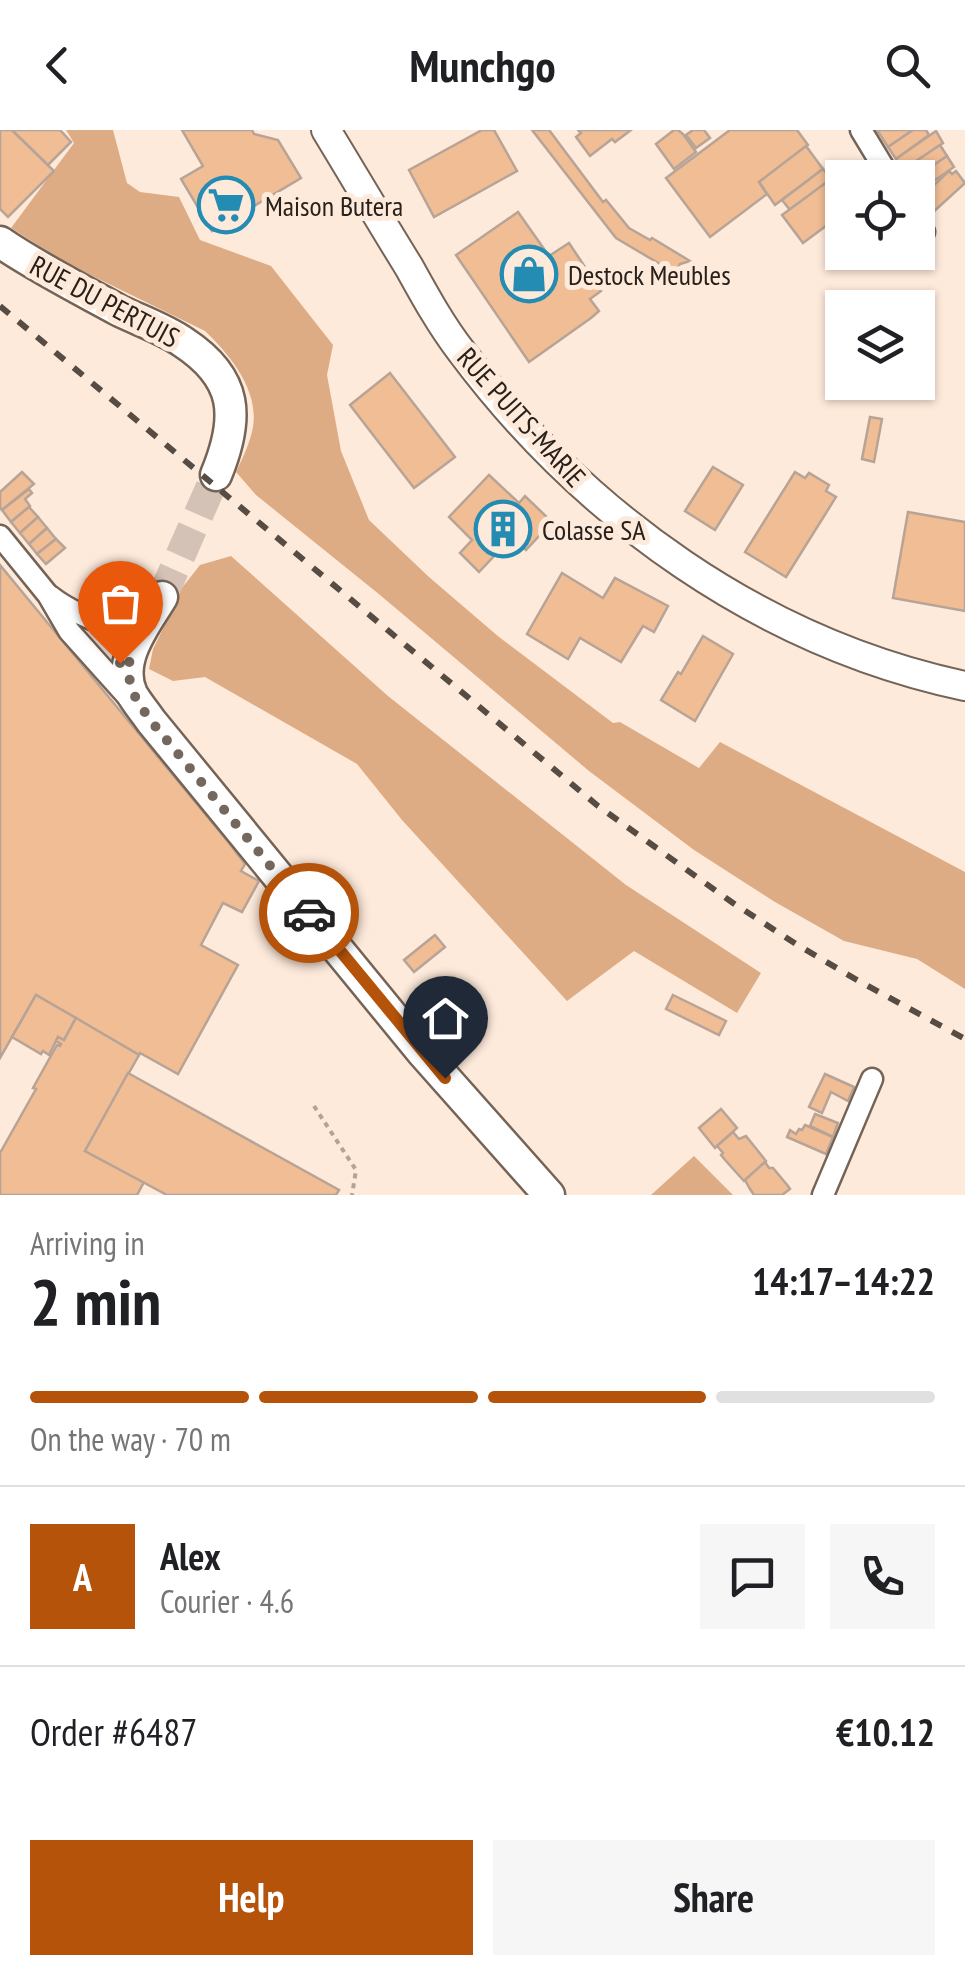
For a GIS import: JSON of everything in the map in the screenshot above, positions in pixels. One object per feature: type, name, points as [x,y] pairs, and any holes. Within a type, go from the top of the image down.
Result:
[{"type":"main road","name":"RUE DU PERTUIS","points":[[0,242],[77,288],[181,340],[211,364],[231,405],[232,426],[216,474]]},
{"type":"main road","points":[[157,604],[130,656],[132,694],[422,1052],[549,1195]]},
{"type":"street","name":"RUE PUITS-MARIE","points":[[326,130],[459,348],[534,438],[604,505],[673,558],[766,614],[855,653],[965,686]]},
{"type":"street","points":[[860,130],[879,160]]},
{"type":"street","points":[[0,536],[48,595],[70,631],[151,721]]},
{"type":"street","points":[[48,595],[74,612],[108,624],[123,639],[130,656],[120,663],[98,664]]},
{"type":"street","points":[[101,621],[120,621],[157,604]]},
{"type":"street","points":[[823,1195],[872,1079]]},
{"type":"path","points":[[314,1106],[356,1170],[352,1195]]},
{"type":"shaded area","points":[[66,130],[113,130],[127,183],[140,192],[179,197],[200,240],[271,266],[333,345],[327,375],[341,451],[369,520],[499,637],[613,723],[620,722],[699,768],[720,742],[965,872],[965,989],[917,959],[844,941],[694,850],[589,771],[256,495],[236,472],[253,427],[252,400],[241,374],[214,340],[205,331],[66,263],[11,228],[74,143]]},
{"type":"shaded area","points":[[231,556],[388,696],[626,885],[761,973],[737,1013],[634,951],[567,1001],[402,820],[357,764],[205,677],[173,681],[149,669],[153,649],[174,607],[170,603],[200,565]]},
{"type":"shaded area","points":[[694,1156],[733,1195],[651,1195]]},
{"type":"building","points":[[0,130],[12,130],[54,171],[8,217],[0,209]]},
{"type":"building","points":[[12,130],[60,130],[71,142],[48,165]]},
{"type":"building","name":"Maison Butera","points":[[182,130],[252,130],[254,134],[278,140],[301,178],[212,231],[181,179],[203,166]]},
{"type":"building","points":[[482,130],[494,130],[517,171],[434,217],[409,170]]},
{"type":"building","points":[[532,130],[549,130],[603,202],[606,200],[629,228],[690,261],[680,264],[675,273],[616,238]]},
{"type":"building","points":[[578,130],[631,130],[590,156],[576,137],[581,133]]},
{"type":"building","points":[[674,130],[683,134],[696,152],[674,169],[656,144]]},
{"type":"building","points":[[704,130],[710,138],[696,148],[686,135]]},
{"type":"building","points":[[730,130],[797,130],[808,145],[759,182],[767,194],[710,237],[666,178]]},
{"type":"building","points":[[877,130],[913,130],[888,147]]},
{"type":"building","points":[[913,130],[926,130],[929,135],[896,159],[888,147]]},
{"type":"building","points":[[936,131],[943,143],[918,160],[896,159]]},
{"type":"building","points":[[940,145],[947,156],[935,164],[935,160],[918,160]]},
{"type":"building","points":[[806,146],[823,169],[775,205],[759,182]]},
{"type":"building","points":[[947,156],[954,167],[935,180],[935,164]]},
{"type":"building","points":[[823,169],[825,172],[825,184],[790,210],[782,200]]},
{"type":"building","points":[[949,171],[956,171],[965,183],[935,210],[935,184]]},
{"type":"building","points":[[825,183],[825,227],[803,243],[782,215]]},
{"type":"building","name":"Destock Meubles","points":[[518,212],[549,256],[569,243],[601,291],[590,299],[599,311],[529,362],[456,255]]},
{"type":"building","points":[[390,373],[455,457],[414,488],[350,405]]},
{"type":"building","points":[[870,417],[882,419],[874,462],[862,459]]},
{"type":"building","points":[[713,467],[743,485],[715,530],[685,511]]},
{"type":"building","points":[[22,472],[34,484],[2,510],[0,492]]},
{"type":"building","points":[[795,472],[805,478],[809,473],[829,485],[826,491],[836,497],[786,577],[745,552]]},
{"type":"building","name":"Colasse SA","points":[[489,475],[519,503],[525,496],[552,522],[526,550],[512,537],[479,572],[460,553],[472,540],[449,517]]},
{"type":"building","points":[[29,489],[32,493],[25,499],[30,506],[11,522],[2,510]]},
{"type":"building","points":[[29,507],[38,517],[20,533],[11,522]]},
{"type":"building","points":[[908,512],[965,522],[965,611],[893,598]]},
{"type":"building","points":[[38,517],[47,528],[29,544],[20,533]]},
{"type":"building","points":[[47,528],[56,539],[37,554],[29,544]]},
{"type":"building","points":[[56,539],[65,548],[46,564],[37,554]]},
{"type":"building","points":[[0,565],[229,843],[245,864],[241,871],[259,881],[242,912],[223,903],[201,945],[238,965],[178,1074],[36,995],[0,1058]]},
{"type":"building","points":[[562,573],[603,598],[615,578],[668,606],[654,632],[643,626],[621,662],[580,638],[568,659],[527,634]]},
{"type":"building","points":[[703,636],[733,654],[695,721],[661,700]]},
{"type":"building","points":[[435,935],[445,947],[414,972],[404,960]]},
{"type":"building","points":[[36,995],[76,1018],[64,1040],[58,1037],[49,1055],[12,1037]]},
{"type":"building","points":[[673,995],[726,1021],[719,1035],[666,1009]]},
{"type":"building","points":[[76,1018],[139,1055],[85,1151],[144,1182],[137,1195],[0,1195],[0,1153],[57,1045],[61,1044],[56,1041],[58,1037],[64,1040]]},
{"type":"building","points":[[128,1073],[339,1190],[336,1195],[167,1195],[85,1151]]},
{"type":"building","points":[[825,1074],[854,1087],[848,1101],[831,1092],[822,1113],[809,1107]]},
{"type":"building","points":[[721,1109],[737,1128],[715,1148],[699,1128]]},
{"type":"building","points":[[815,1114],[838,1123],[833,1137],[810,1126]]},
{"type":"building","points":[[805,1125],[833,1137],[826,1154],[787,1137],[790,1130],[796,1134]]},
{"type":"building","points":[[733,1132],[739,1139],[746,1136],[766,1161],[744,1181],[717,1146]]},
{"type":"building","points":[[765,1162],[790,1189],[782,1195],[754,1195],[745,1180]]},
{"type":"tunnel","points":[[162,597],[216,475]]},
{"type":"railway","points":[[0,306],[598,806],[796,944],[965,1039]]},
{"type":"way so far","points":[[120,663],[130,656],[132,694],[309,913]]},
{"type":"place","name":"Maison Butera","points":[[226,205]]},
{"type":"place","name":"Destock Meubles","points":[[529,274]]},
{"type":"place","name":"Colasse SA","points":[[503,529]]},
{"type":"route","points":[[309,913],[445,1078]]}]
